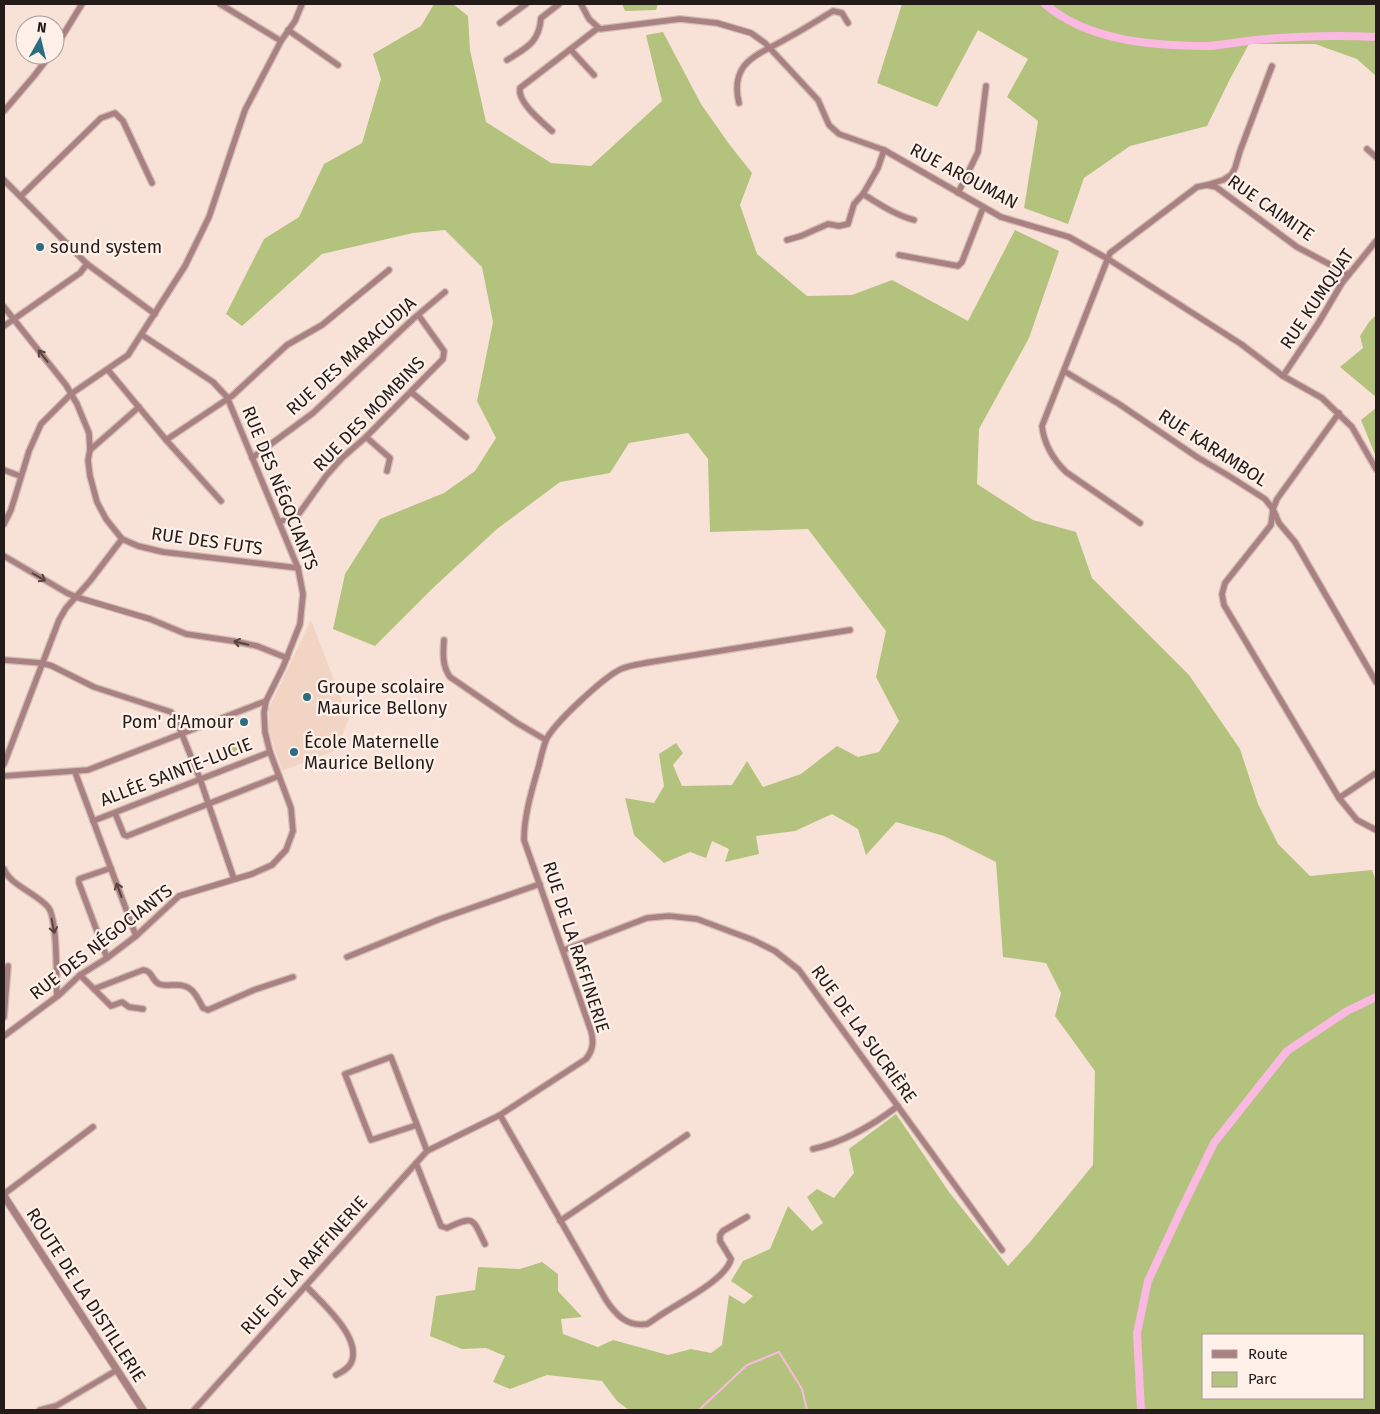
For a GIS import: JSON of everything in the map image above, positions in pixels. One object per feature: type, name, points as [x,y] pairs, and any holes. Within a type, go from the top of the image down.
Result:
[{"type":"street","points":[[65,32],[82,4]]},
{"type":"street","points":[[220,4],[280,41]]},
{"type":"street","points":[[4,524],[29,451],[41,424],[71,394],[128,355],[185,266],[209,217],[245,110],[280,41],[294,21],[302,4]]},
{"type":"street","points":[[500,23],[526,4]]},
{"type":"street","points":[[507,60],[530,46],[538,34],[540,18],[559,4]]},
{"type":"street","points":[[552,131],[533,114],[519,93],[520,88],[598,28],[589,19],[581,4]]},
{"type":"street","points":[[739,103],[736,93],[738,80],[744,66],[757,54],[833,11],[842,13],[848,23]]},
{"type":"street","name":"RUE AROUMAN","points":[[598,28],[603,30],[680,20],[717,24],[751,33],[769,48],[818,100],[829,125],[839,134],[884,150],[1001,217],[1069,237],[1108,258],[1241,344],[1283,376],[1322,398],[1352,428],[1376,469]]},
{"type":"street","points":[[288,30],[338,65]]},
{"type":"street","points":[[571,50],[594,75]]},
{"type":"street","points":[[4,111],[42,65]]},
{"type":"street","points":[[1207,184],[1223,180],[1231,175],[1235,168],[1272,66]]},
{"type":"street","points":[[958,193],[978,152],[986,86]]},
{"type":"street","points":[[21,196],[101,118],[115,113],[123,121],[152,183]]},
{"type":"street","points":[[1367,149],[1376,157]]},
{"type":"street","points":[[787,240],[828,224],[838,226],[848,224],[854,204],[863,194],[878,168],[884,150]]},
{"type":"street","points":[[4,180],[87,264],[155,314]]},
{"type":"street","name":"RUE CAIMITE","points":[[1108,258],[1114,249],[1197,187],[1207,184],[1216,187],[1298,247],[1348,274]]},
{"type":"street","points":[[863,194],[885,208],[905,218],[914,220]]},
{"type":"street","points":[[899,255],[958,266],[962,262],[983,208]]},
{"type":"street","name":"RUE KUMQUAT","points":[[1283,376],[1348,274],[1376,241]]},
{"type":"street","points":[[1108,258],[1042,426],[1046,446],[1057,463],[1066,472],[1140,523]]},
{"type":"street","points":[[4,326],[80,273],[87,264]]},
{"type":"street","points":[[166,440],[228,399],[287,345],[322,324],[389,270]]},
{"type":"street","name":"RUE DES MARACUDJA","points":[[252,458],[313,413],[413,319],[419,316],[445,292]]},
{"type":"street","points":[[4,307],[71,394],[82,415],[89,433],[90,450],[88,460],[90,476],[98,502],[106,519],[122,539],[59,620],[4,764]]},
{"type":"street","name":"RUE DES MOMBINS","points":[[279,522],[298,515],[335,466],[443,359],[444,351],[419,316]]},
{"type":"street","name":"RUE DES NÉGOCIANTS","points":[[4,1036],[57,996],[80,975],[136,936],[179,896],[252,874],[272,865],[286,850],[293,831],[291,808],[270,752],[265,732],[264,712],[266,701],[287,658],[300,624],[303,594],[298,568],[228,399],[213,382],[142,335]]},
{"type":"street","points":[[108,370],[166,440],[221,501]]},
{"type":"street","name":"RUE KARAMBOL","points":[[1064,371],[1119,404],[1265,500],[1273,509],[1279,523],[1295,542],[1376,682]]},
{"type":"street","points":[[411,392],[466,437]]},
{"type":"street","points":[[90,450],[139,408]]},
{"type":"street","points":[[1339,414],[1277,499],[1273,509],[1271,525],[1225,583],[1222,594],[1224,605],[1338,798],[1357,820],[1376,830]]},
{"type":"street","points":[[366,437],[390,458],[387,471]]},
{"type":"street","points":[[4,470],[20,476]]},
{"type":"street","points":[[4,508],[10,510]]},
{"type":"street","name":"RUE DES FUTS","points":[[122,539],[138,546],[163,552],[298,568]]},
{"type":"street","points":[[4,556],[67,593],[150,620],[186,634],[257,646],[287,658]]},
{"type":"street","name":"RUE DE LA RAFFINERIE","points":[[194,1410],[427,1151],[500,1115],[586,1059],[590,1054],[593,1043],[592,1036],[564,950],[524,840],[528,803],[546,740],[554,728],[589,694],[622,668],[636,664],[850,630]]},
{"type":"street","points":[[444,640],[444,663],[450,677],[517,723],[546,740]]},
{"type":"street","points":[[4,660],[42,663],[52,666],[94,688],[165,709],[175,717],[200,779],[234,879]]},
{"type":"street","points":[[4,776],[88,770],[266,701]]},
{"type":"street","name":"ALLÉE SAINTE-LUCIE","points":[[93,821],[270,752]]},
{"type":"street","points":[[75,772],[136,936]]},
{"type":"street","points":[[1338,798],[1376,773]]},
{"type":"street","points":[[115,812],[124,835],[128,836],[279,776]]},
{"type":"street","points":[[107,958],[79,880],[110,868]]},
{"type":"street","points":[[4,869],[11,880],[26,889],[49,908],[54,930],[57,996]]},
{"type":"street","points":[[4,881],[11,880]]},
{"type":"street","points":[[347,957],[440,919],[540,884]]},
{"type":"street","name":"RUE DE LA SUCRIÈRE","points":[[564,950],[646,918],[669,916],[697,918],[753,940],[775,951],[799,970],[1002,1250]]},
{"type":"street","points":[[4,1017],[8,966]]},
{"type":"street","points":[[94,989],[142,970],[147,970],[152,973],[157,983],[161,985],[182,985],[188,987],[194,992],[203,1008],[208,1010],[254,990],[293,977]]},
{"type":"street","points":[[80,975],[111,1006],[122,1002],[129,1007],[143,1009]]},
{"type":"street","points":[[417,1125],[371,1140],[345,1074],[391,1057],[427,1151]]},
{"type":"street","points":[[813,1149],[840,1141],[898,1106]]},
{"type":"street","points":[[500,1115],[610,1308],[624,1320],[641,1325],[647,1324],[702,1289],[726,1269],[731,1260],[720,1241],[720,1235],[723,1231],[747,1217]]},
{"type":"street","points":[[4,1195],[94,1127]]},
{"type":"street","points":[[560,1221],[687,1135]]},
{"type":"street","points":[[416,1163],[440,1226],[447,1228],[465,1220],[470,1220],[474,1222],[485,1244]]},
{"type":"street","name":"ROUTE DE LA DISTILLERIE","points":[[4,1195],[143,1410]]},
{"type":"street","points":[[306,1286],[324,1304],[348,1334],[353,1356],[346,1369],[336,1375]]},
{"type":"street","points":[[40,1410],[62,1404],[117,1370]]},
{"type":"shaded area","name":"Groupe scolaire Maurice Bellony","points":[[311,620],[349,719],[336,750],[282,771],[269,731],[269,708]]},
{"type":"green space","points":[[434,4],[453,4],[468,16],[470,50],[486,122],[551,163],[591,166],[662,101],[646,35],[663,32],[701,104],[752,173],[740,205],[757,254],[807,296],[852,295],[892,280],[968,321],[1015,230],[1059,251],[1029,338],[979,429],[977,484],[1033,520],[1076,532],[1092,578],[1189,675],[1240,749],[1258,804],[1278,844],[1310,876],[1372,870],[1376,881],[1376,1410],[629,1410],[617,1401],[602,1381],[547,1375],[510,1389],[493,1382],[505,1356],[486,1348],[462,1349],[430,1336],[436,1296],[475,1290],[478,1267],[520,1269],[542,1262],[558,1274],[558,1291],[582,1317],[561,1319],[563,1334],[598,1347],[613,1340],[668,1355],[691,1349],[711,1353],[722,1345],[729,1295],[744,1304],[753,1296],[731,1281],[743,1261],[770,1249],[788,1206],[812,1231],[823,1223],[807,1197],[817,1189],[834,1198],[854,1173],[849,1149],[896,1114],[949,1192],[1008,1266],[1093,1165],[1095,1071],[1055,1016],[1061,993],[1046,963],[1003,957],[996,862],[944,836],[896,822],[866,855],[858,829],[832,814],[795,831],[756,836],[759,854],[725,862],[729,849],[712,841],[706,858],[690,852],[664,863],[634,835],[625,798],[654,803],[664,786],[659,754],[676,743],[683,753],[673,765],[682,786],[732,785],[747,761],[763,787],[801,774],[837,746],[858,757],[879,752],[899,721],[876,677],[886,631],[808,529],[710,532],[708,459],[688,433],[629,443],[610,473],[560,482],[497,529],[434,587],[375,646],[333,629],[345,574],[380,519],[444,493],[475,471],[496,438],[477,401],[493,322],[482,267],[445,230],[413,233],[322,254],[242,326],[226,314],[264,239],[299,217],[324,164],[362,143],[381,79],[373,54],[421,26]]},
{"type":"green space","points":[[622,4],[658,4],[656,10],[625,11]]},
{"type":"green space","points":[[902,4],[1376,4],[1376,76],[1357,59],[1315,44],[1249,44],[1207,126],[1130,146],[1084,178],[1068,224],[1024,208],[1038,121],[1007,97],[1028,59],[978,30],[937,107],[877,83]]},
{"type":"green space","points":[[1376,315],[1376,397],[1340,367],[1363,348],[1360,336]]},
{"type":"green space","points":[[1376,408],[1376,457],[1361,420]]},
{"type":"green space","points":[[246,736],[251,749],[233,756],[228,743]]},
{"type":"waterway","points":[[1045,4],[1062,16],[1101,34],[1166,45],[1208,46],[1293,37],[1376,37]]},
{"type":"waterway","points":[[1141,1410],[1137,1333],[1148,1281],[1214,1143],[1287,1051],[1347,1011],[1376,997]]},
{"type":"waterway","points":[[699,1410],[747,1365],[779,1352],[802,1389],[807,1410]]},
{"type":"place","name":"sound system","points":[[40,247]]},
{"type":"place","name":"Groupe scolaire Maurice Bellony","points":[[307,697]]},
{"type":"place","name":"Pom' d'Amour","points":[[244,722]]},
{"type":"place","name":"École Maternelle Maurice Bellony","points":[[294,752]]}]
